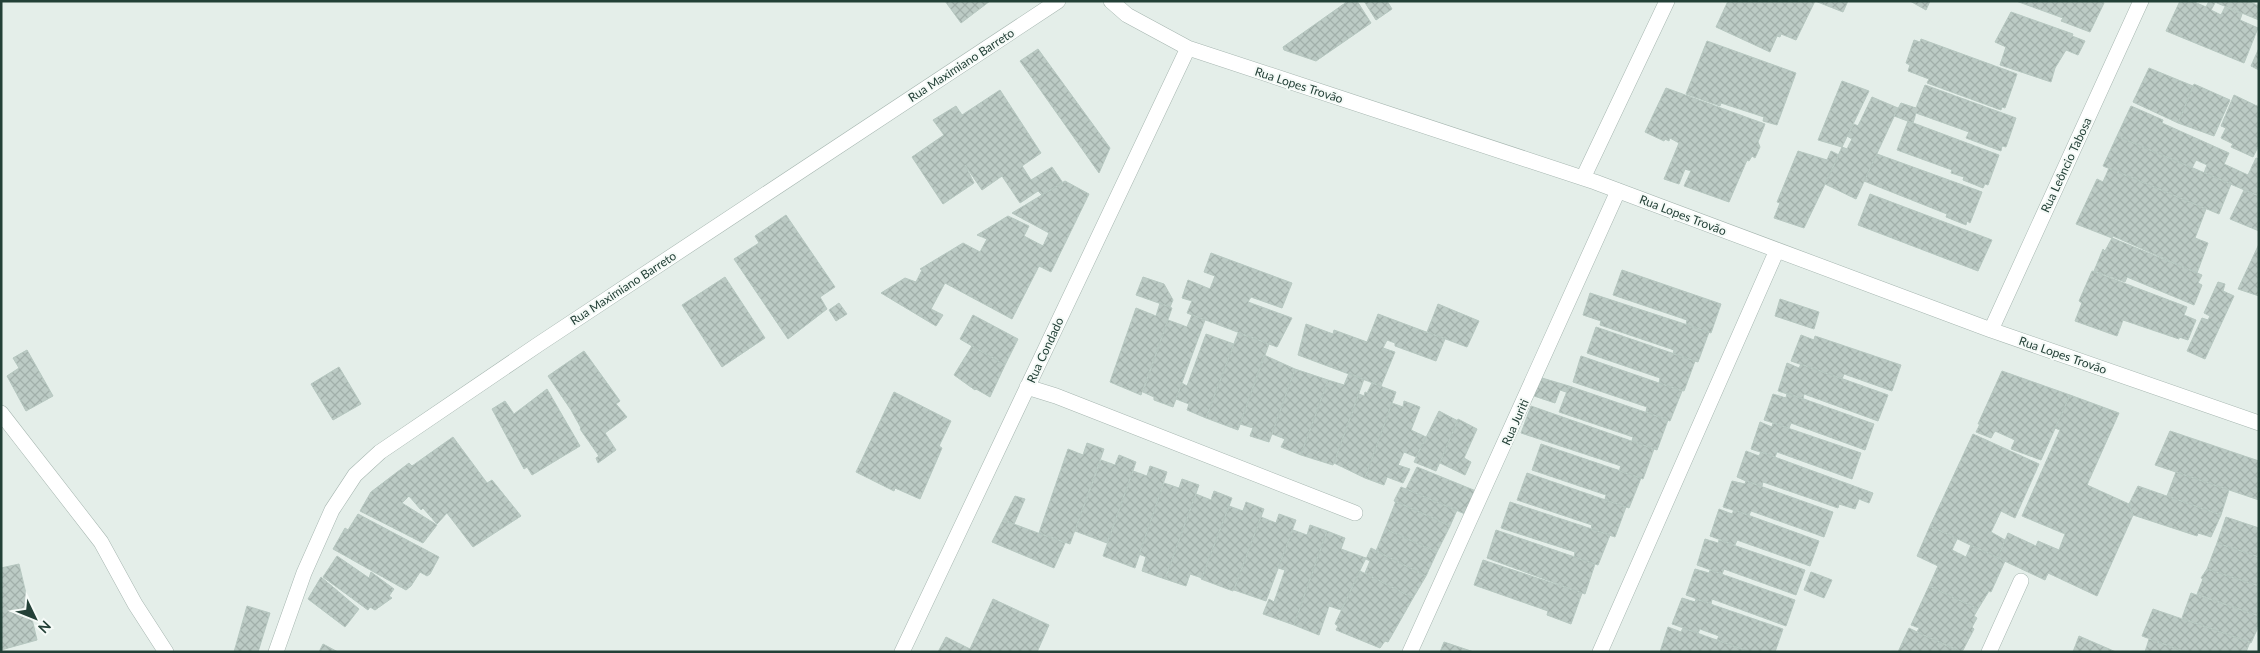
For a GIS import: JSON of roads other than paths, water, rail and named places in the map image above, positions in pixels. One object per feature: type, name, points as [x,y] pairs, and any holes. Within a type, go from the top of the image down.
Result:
[{"type":"street","name":"Rua Maximiano Barreto","points":[[276,652],[304,573],[332,510],[355,475],[380,452],[539,344],[1058,1]]},
{"type":"street","name":"Rua Lopes Trovão","points":[[1111,1],[1127,15],[1188,48],[1583,178],[1991,330],[2259,423]]},
{"type":"street","points":[[1583,178],[1667,1]]},
{"type":"street","name":"Rua Leôncio Tabosa","points":[[1991,330],[2141,1]]},
{"type":"street","name":"Rua Condado","points":[[902,652],[1188,48]]},
{"type":"street","name":"Rua Juriti","points":[[1410,652],[1618,191]]},
{"type":"street","points":[[1600,652],[1777,250]]},
{"type":"street","points":[[1027,387],[1056,396],[1356,513]]},
{"type":"street","points":[[1,413],[101,542],[166,652]]},
{"type":"street","points":[[1989,652],[2020,581]]}]
